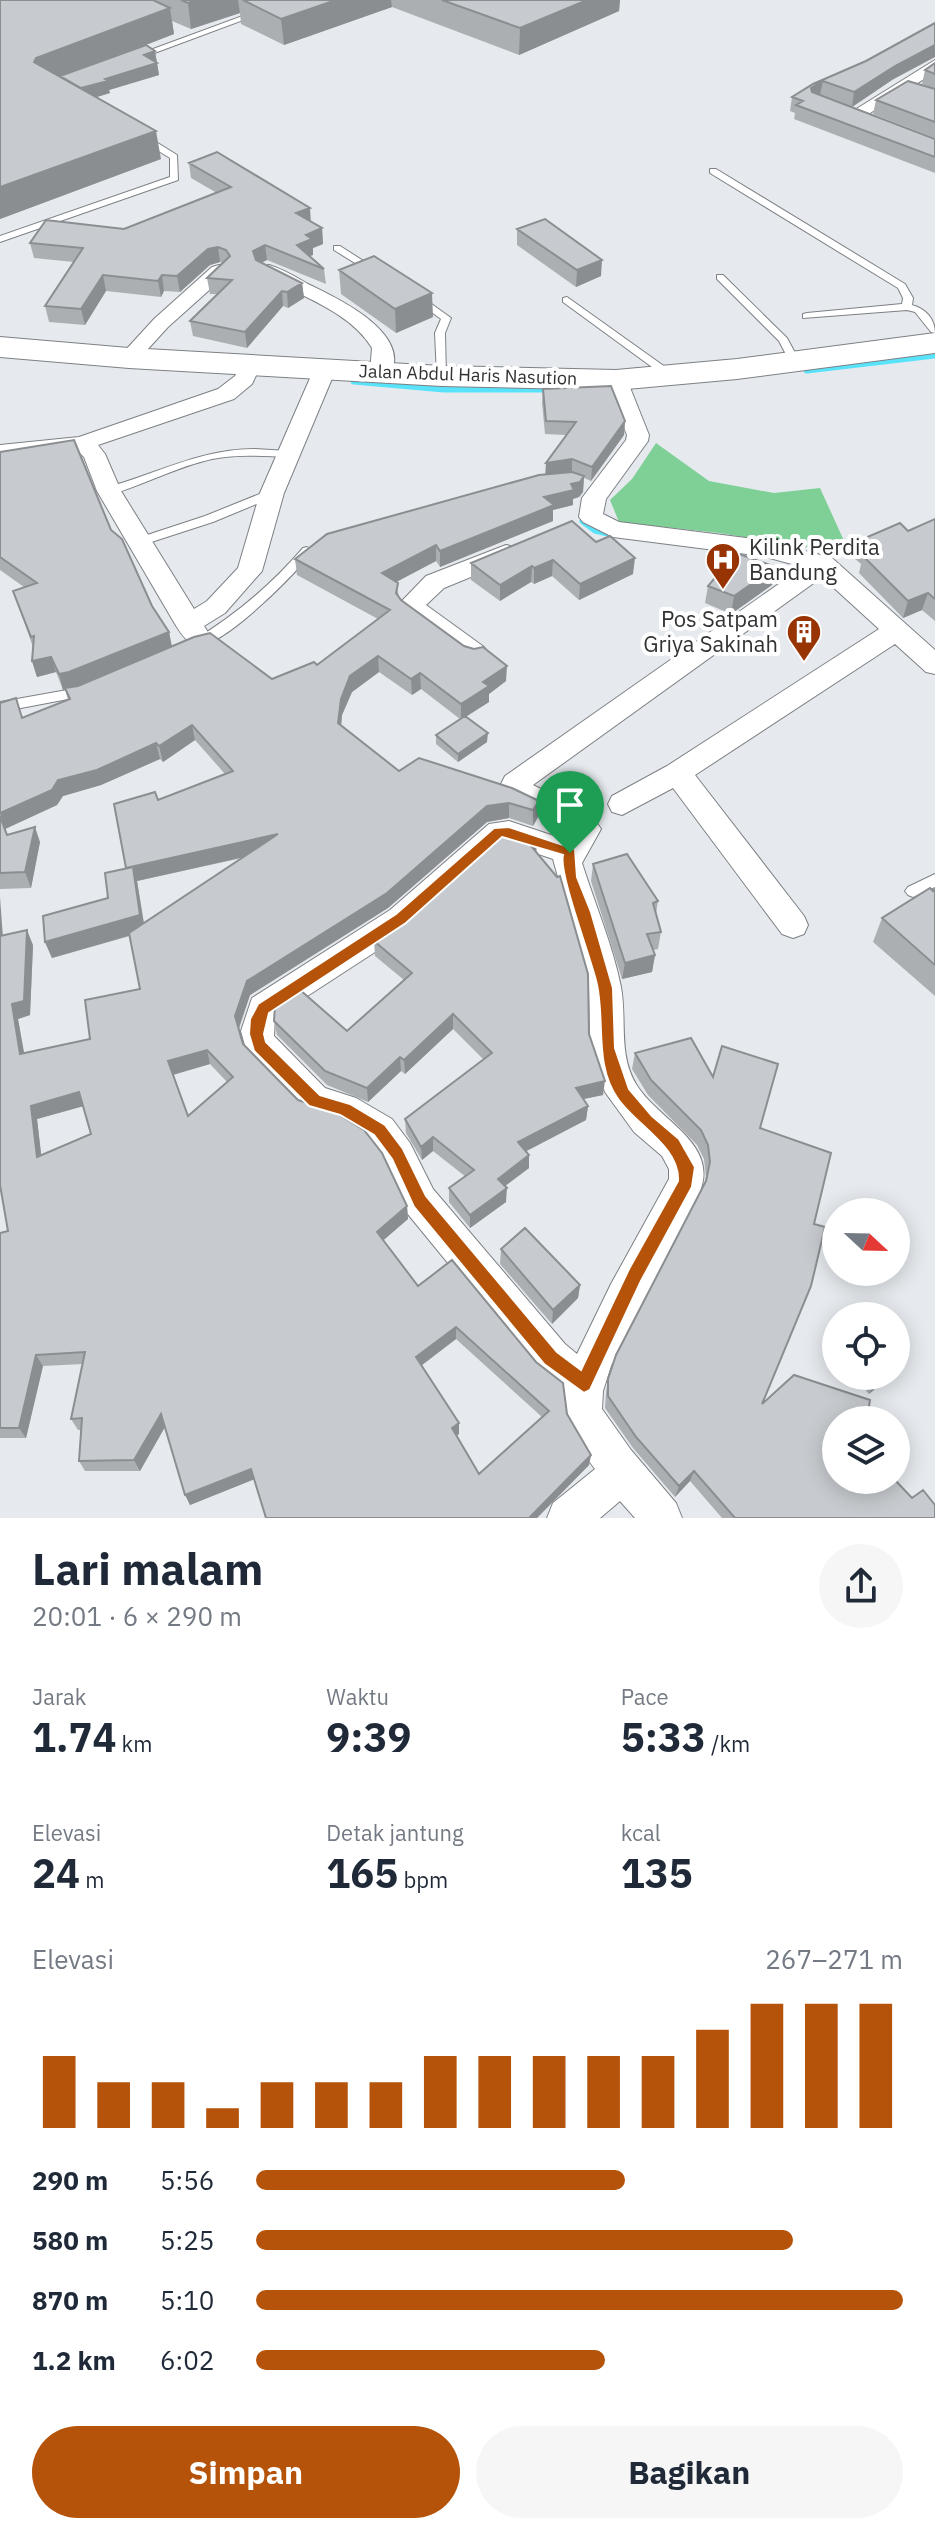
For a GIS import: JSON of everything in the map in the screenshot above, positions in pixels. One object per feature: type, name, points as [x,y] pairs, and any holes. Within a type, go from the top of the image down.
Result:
[{"type":"highway","name":"Jalan Abdul Haris Nasution","points":[[0,347],[129,358],[442,376],[616,380],[795,362],[935,343]]},
{"type":"street","points":[[853,116],[935,65]]},
{"type":"street","points":[[900,85],[923,93]]},
{"type":"street","points":[[831,108],[880,127]]},
{"type":"street","points":[[266,269],[331,304],[372,333],[383,349],[381,372]]},
{"type":"street","points":[[129,358],[161,323],[219,271]]},
{"type":"street","points":[[0,452],[82,443],[226,394],[235,389],[250,365]]},
{"type":"street","points":[[82,443],[94,454],[109,491],[191,639],[250,571],[272,493],[325,369]]},
{"type":"street","points":[[591,517],[593,488],[637,441],[638,435],[616,380]]},
{"type":"street","points":[[563,529],[591,517]]},
{"type":"street","points":[[591,517],[613,529],[762,548],[823,564],[935,665]]},
{"type":"street","points":[[475,653],[412,607],[412,601],[435,582],[535,541]]},
{"type":"street","points":[[661,1518],[591,1429],[582,1408],[584,1384],[635,1275],[686,1182],[687,1167],[674,1145],[646,1121],[622,1092],[607,1048],[605,988],[567,863],[586,829],[580,821],[516,788],[518,780],[823,564]]},
{"type":"street","points":[[622,804],[677,773],[897,630]]},
{"type":"street","points":[[677,773],[793,925]]},
{"type":"street","points":[[570,853],[509,832],[499,832],[401,919],[263,1008],[256,1034],[260,1046],[315,1101],[344,1109],[380,1130],[398,1154],[420,1201],[551,1358],[584,1384]]},
{"type":"street","points":[[568,1518],[624,1471]]},
{"type":"lane","points":[[129,59],[293,0]]},
{"type":"lane","points":[[179,30],[193,36]]},
{"type":"lane","points":[[0,239],[175,178],[174,157],[136,135]]},
{"type":"lane","points":[[713,171],[902,286],[908,298],[907,307]]},
{"type":"lane","points":[[337,248],[386,278]]},
{"type":"lane","points":[[720,277],[783,340],[795,362]]},
{"type":"lane","points":[[410,293],[446,318],[440,333],[442,376]]},
{"type":"lane","points":[[567,300],[671,376]]},
{"type":"lane","points":[[807,316],[907,307],[919,310],[935,330]]},
{"type":"lane","points":[[109,491],[135,485],[213,456],[288,454]]},
{"type":"lane","points":[[139,542],[209,519],[272,493]]},
{"type":"lane","points":[[191,639],[227,626],[275,585],[309,548],[325,544]]},
{"type":"lane","points":[[0,707],[76,696],[102,685]]},
{"type":"lane","points":[[913,891],[935,880]]},
{"type":"green space","points":[[656,443],[709,481],[774,493],[820,488],[845,543],[811,548],[719,533],[619,522],[610,500],[632,479]]},
{"type":"building","points":[[0,0],[153,0],[170,8],[36,58],[34,62],[156,131],[0,187]]},
{"type":"building","points":[[243,0],[336,0],[281,19]]},
{"type":"building","points":[[442,0],[587,0],[520,28]]},
{"type":"building","points":[[935,23],[935,45],[854,92],[823,81],[811,88],[812,92],[935,139],[935,157],[796,105],[803,101],[792,97],[813,84],[866,61]]},
{"type":"building","points":[[146,45],[155,51],[144,55],[157,63],[81,88],[60,76]]},
{"type":"building","points":[[935,63],[935,74],[925,70]]},
{"type":"building","points":[[908,81],[935,89],[935,122],[876,100]]},
{"type":"building","points":[[217,152],[310,208],[296,213],[322,228],[306,235],[312,239],[297,245],[324,269],[265,245],[253,251],[256,260],[302,283],[287,292],[282,291],[245,332],[190,321],[232,280],[207,278],[230,256],[218,247],[208,249],[177,276],[162,275],[158,281],[103,275],[81,309],[45,306],[83,248],[30,243],[46,220],[124,229],[231,187],[189,163]]},
{"type":"building","points":[[545,219],[602,260],[577,270],[517,229]]},
{"type":"building","points":[[374,256],[432,293],[395,309],[339,270]]},
{"type":"building","points":[[611,386],[625,421],[592,467],[572,459],[546,463],[576,422],[546,421],[543,389]]},
{"type":"building","points":[[74,440],[111,530],[122,539],[152,606],[169,632],[59,674],[51,657],[32,661],[34,636],[31,637],[13,591],[37,583],[0,557],[0,452]]},
{"type":"building","points":[[572,472],[584,476],[580,482],[571,484],[574,490],[544,497],[554,505],[440,551],[436,545],[382,573],[398,583],[396,593],[401,600],[464,646],[474,649],[483,647],[507,666],[483,682],[489,686],[461,704],[420,673],[411,679],[378,656],[350,676],[341,699],[338,723],[399,771],[419,758],[512,788],[539,801],[533,810],[509,803],[487,806],[387,893],[247,981],[235,1016],[243,1044],[298,1100],[333,1111],[364,1130],[382,1153],[407,1206],[377,1232],[418,1286],[452,1260],[536,1362],[563,1383],[567,1414],[591,1455],[529,1518],[266,1518],[251,1469],[185,1495],[161,1414],[134,1460],[79,1461],[82,1418],[71,1419],[85,1352],[36,1355],[19,1428],[0,1428],[0,1233],[8,1231],[0,1185],[0,936],[27,930],[24,1001],[12,1004],[20,1054],[90,1039],[85,1000],[140,989],[129,933],[278,834],[126,868],[114,804],[155,792],[158,800],[233,771],[192,725],[159,746],[156,743],[97,770],[58,780],[52,790],[0,813],[0,703],[16,698],[22,718],[70,699],[65,688],[78,686],[210,633],[272,679],[314,662],[317,665],[390,610],[295,559],[327,534],[539,475]],"holes":[[[207,1050],[233,1077],[188,1116],[168,1061]],[[79,1092],[91,1134],[37,1157],[31,1106]],[[456,1327],[549,1411],[479,1474],[452,1428],[459,1423],[416,1357]]]},
{"type":"building","points":[[935,519],[935,599],[928,593],[908,601],[863,556],[871,553],[858,541],[900,523],[908,531]]},
{"type":"building","points":[[572,521],[596,542],[610,536],[635,558],[580,584],[553,560],[534,568],[532,566],[500,585],[471,563]]},
{"type":"building","points":[[736,553],[776,567],[734,596],[708,586]]},
{"type":"building","points":[[465,716],[488,733],[458,754],[436,735]]},
{"type":"building","points":[[0,816],[7,835],[35,827],[25,872],[0,873]]},
{"type":"building","points":[[507,831],[537,841],[531,846],[557,877],[560,876],[588,974],[589,1034],[605,1081],[576,1088],[588,1106],[518,1142],[529,1155],[498,1179],[507,1188],[470,1215],[449,1188],[474,1170],[433,1137],[421,1147],[405,1119],[492,1053],[453,1014],[404,1060],[400,1057],[367,1088],[325,1071],[274,1021],[275,1004],[299,989],[347,1031],[412,973],[374,941],[413,915]]},
{"type":"building","points":[[627,854],[658,901],[653,903],[661,932],[647,934],[655,955],[625,963],[593,864]]},
{"type":"building","points":[[133,867],[140,915],[45,942],[43,916],[108,898],[105,873]]},
{"type":"building","points":[[930,888],[935,889],[935,965],[882,918]]},
{"type":"building","points":[[691,1038],[713,1077],[722,1046],[778,1064],[760,1128],[831,1153],[814,1224],[822,1226],[822,1240],[811,1286],[762,1404],[794,1375],[822,1384],[822,1390],[840,1390],[870,1400],[869,1406],[822,1406],[822,1494],[908,1494],[912,1498],[923,1490],[935,1505],[935,1518],[735,1518],[694,1471],[679,1486],[636,1437],[608,1396],[608,1379],[616,1355],[706,1181],[710,1162],[708,1145],[701,1130],[651,1080],[635,1053]]},
{"type":"building","points":[[525,1228],[580,1285],[553,1310],[501,1249]]},
{"type":"waterway","points":[[807,370],[935,355]]},
{"type":"waterway","points":[[354,381],[444,389],[555,389]]},
{"type":"waterway","points":[[583,521],[595,530],[612,534]]},
{"type":"place","name":"Kilink Perdita Bandung","points":[[723,591]]},
{"type":"place","name":"Pos Satpam Griya Sakinah","points":[[804,663]]},
{"type":"route","points":[[499,832],[509,832],[570,853],[567,863],[570,877],[584,912],[605,988],[607,1048],[622,1092],[646,1121],[674,1145],[687,1167],[686,1182],[635,1275],[584,1384],[551,1358],[420,1201],[398,1154],[380,1130],[344,1109],[315,1101],[272,1060],[260,1046],[256,1034],[263,1008],[401,919],[499,832]]}]
